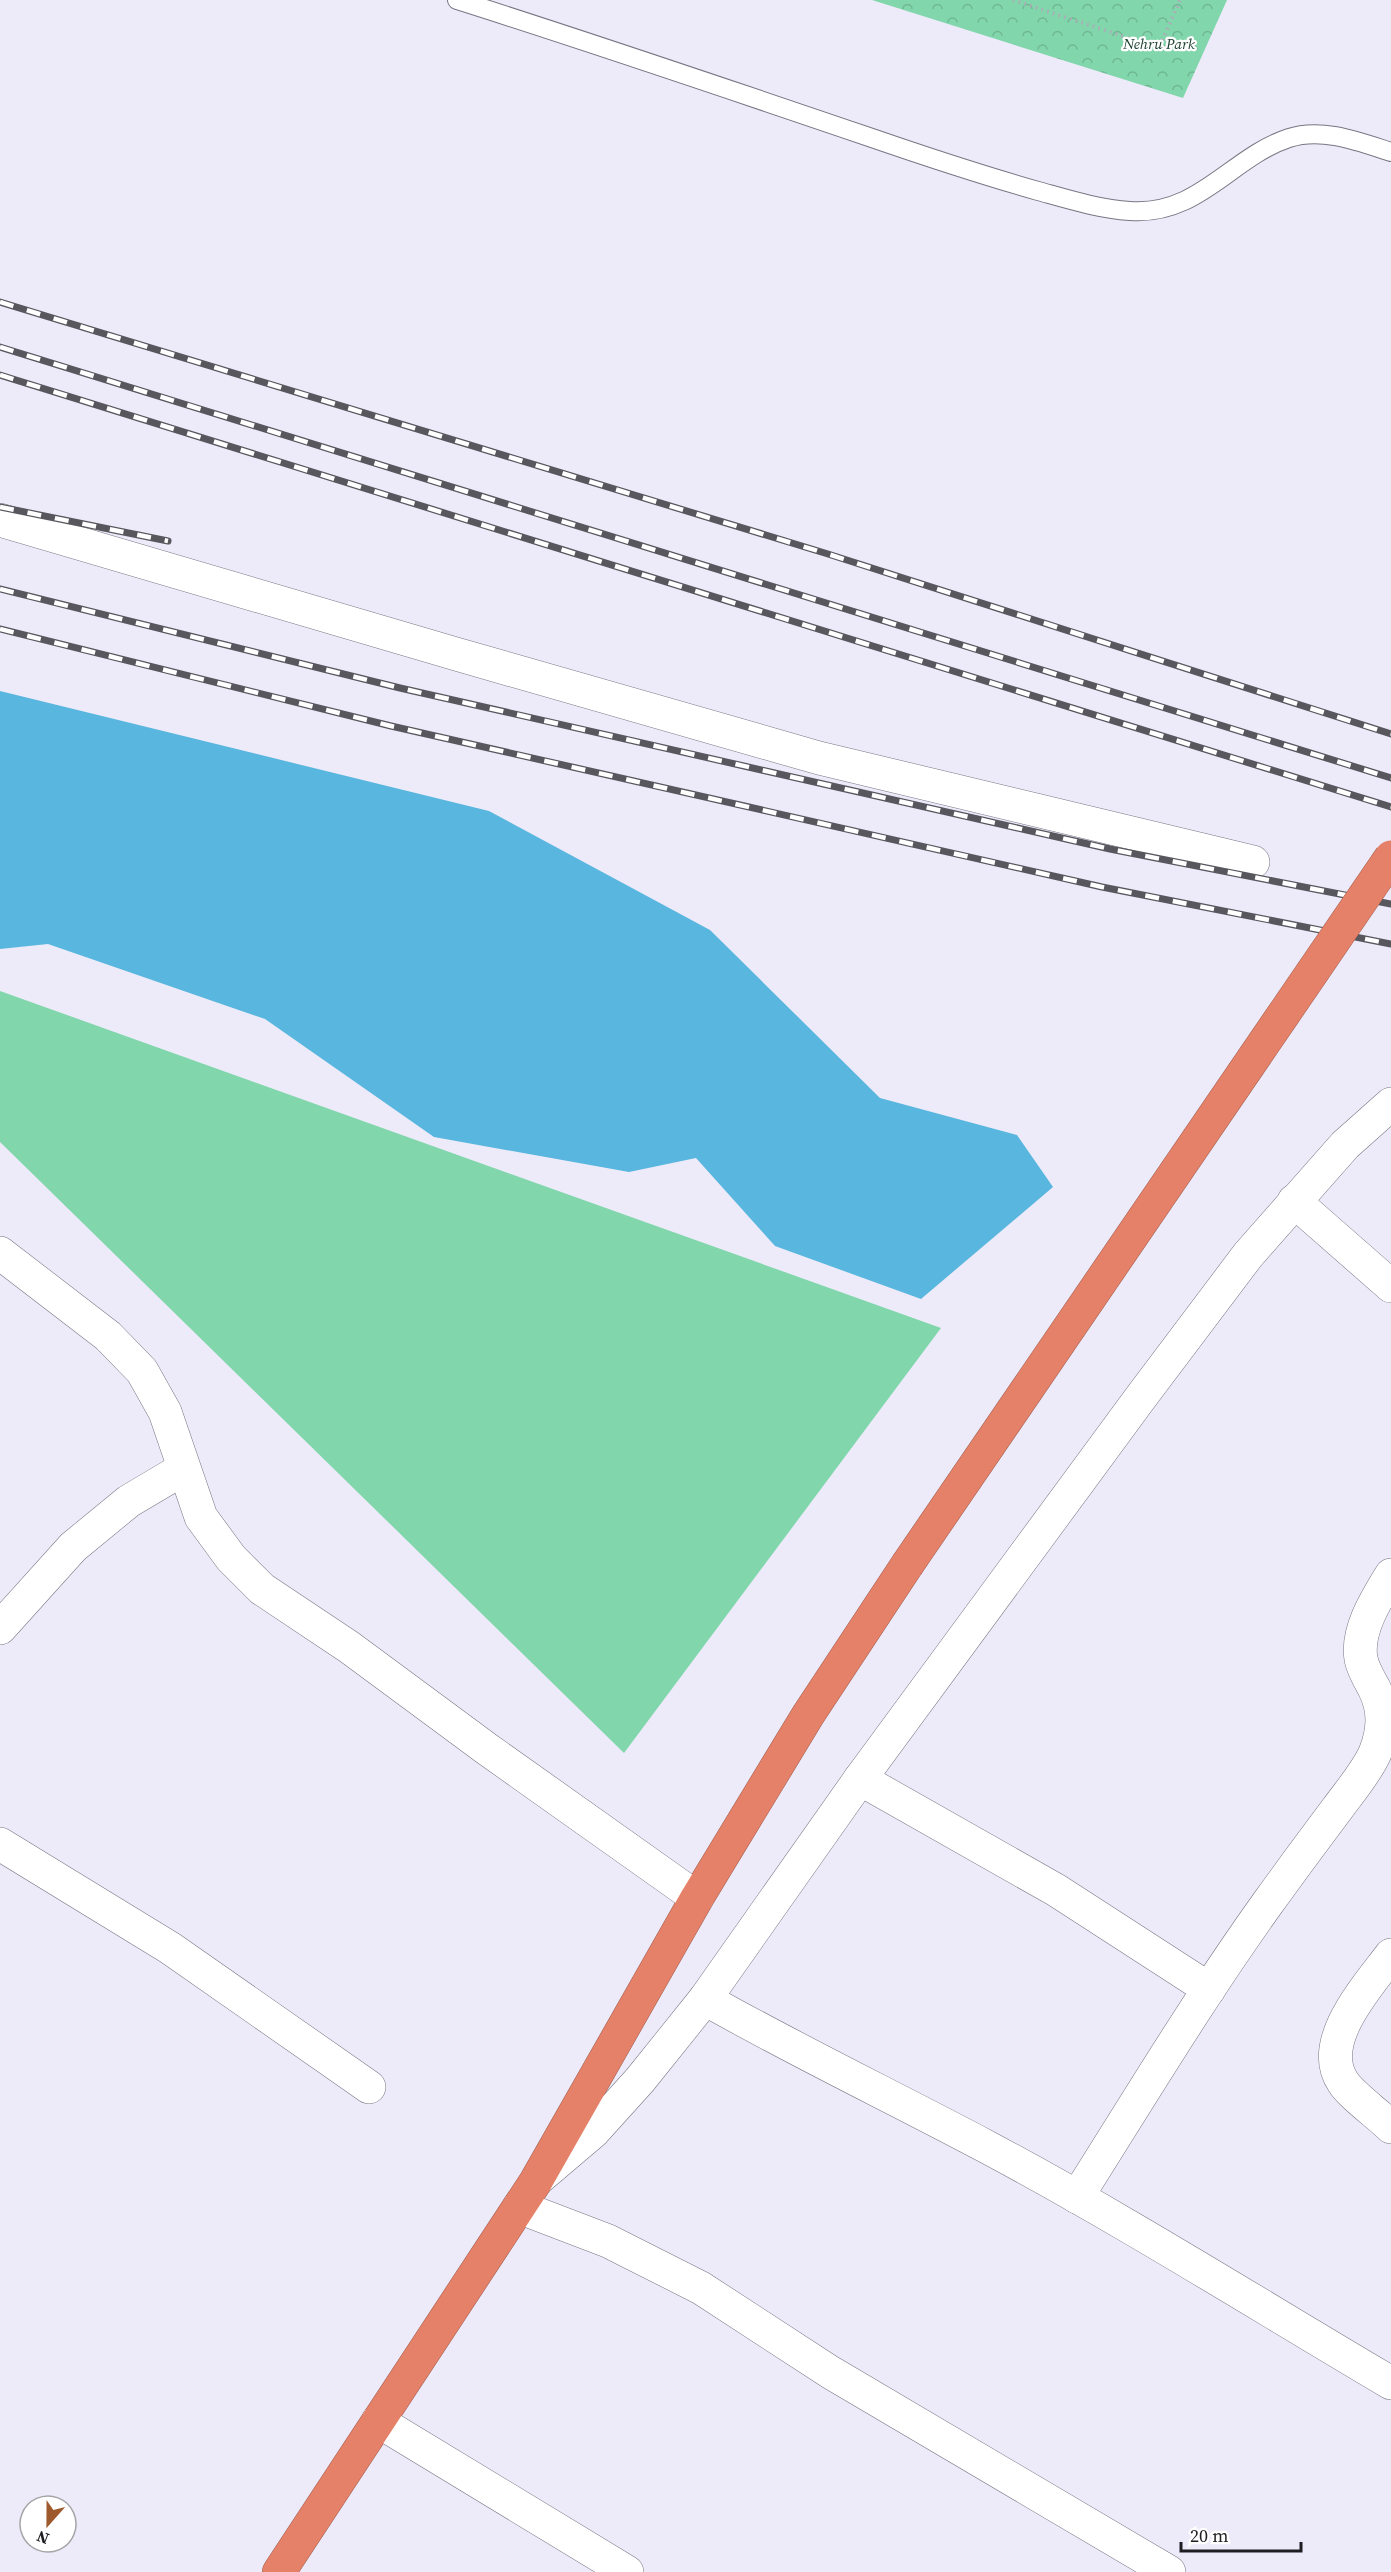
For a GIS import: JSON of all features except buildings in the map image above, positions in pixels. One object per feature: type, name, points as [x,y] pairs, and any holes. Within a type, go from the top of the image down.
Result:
[{"type":"highway","points":[[279,2572],[528,2194],[697,1898],[808,1715],[907,1565],[1391,857]]},
{"type":"street","points":[[0,520],[819,758],[1253,862]]},
{"type":"street","points":[[1169,2572],[830,2372],[701,2289],[608,2241],[528,2194],[593,2132],[640,2080],[705,1999],[860,1779],[1248,1255],[1293,1201],[1345,1145],[1391,1104]]},
{"type":"street","points":[[1293,1201],[1391,1286]]},
{"type":"street","points":[[0,1253],[108,1336],[142,1371],[165,1412],[201,1516],[231,1558],[262,1589],[349,1647],[487,1749],[697,1898]]},
{"type":"street","points":[[0,1628],[73,1547],[129,1501],[183,1469]]},
{"type":"street","points":[[1077,2197],[1209,1989],[1266,1905],[1374,1755],[1387,1716],[1365,1670],[1361,1658],[1361,1645],[1366,1622],[1391,1575]]},
{"type":"street","points":[[860,1779],[1056,1890],[1209,1989]]},
{"type":"street","points":[[0,1844],[170,1948],[369,2086]]},
{"type":"street","points":[[1391,1955],[1354,2004],[1339,2034],[1335,2058],[1342,2082],[1391,2127]]},
{"type":"street","points":[[705,1999],[791,2048],[987,2147],[1077,2197],[1391,2384]]},
{"type":"street","points":[[378,2421],[627,2572]]},
{"type":"lane","points":[[457,0],[635,56],[975,173],[1073,201],[1130,212],[1168,208],[1206,190],[1259,153],[1290,138],[1321,135],[1357,141],[1391,152]]},
{"type":"path","points":[[1013,0],[1159,48],[1180,0]]},
{"type":"path","points":[[0,347],[459,490]]},
{"type":"green space","name":"Nehru Park","points":[[872,0],[1227,0],[1183,98]]},
{"type":"green space","points":[[0,991],[941,1328],[624,1753],[0,1142]]},
{"type":"water","points":[[0,691],[489,811],[710,930],[880,1098],[1017,1135],[1053,1187],[921,1299],[775,1246],[696,1158],[629,1172],[434,1137],[265,1019],[48,944],[0,949]]},
{"type":"railway","points":[[0,302],[828,554],[1391,734]]},
{"type":"railway","points":[[0,347],[1391,778]]},
{"type":"railway","points":[[0,375],[1391,807]]},
{"type":"railway","points":[[0,507],[168,541]]},
{"type":"railway","points":[[0,589],[400,688],[1110,849],[1391,904]]},
{"type":"railway","points":[[0,629],[391,726],[1102,887],[1391,944]]}]
